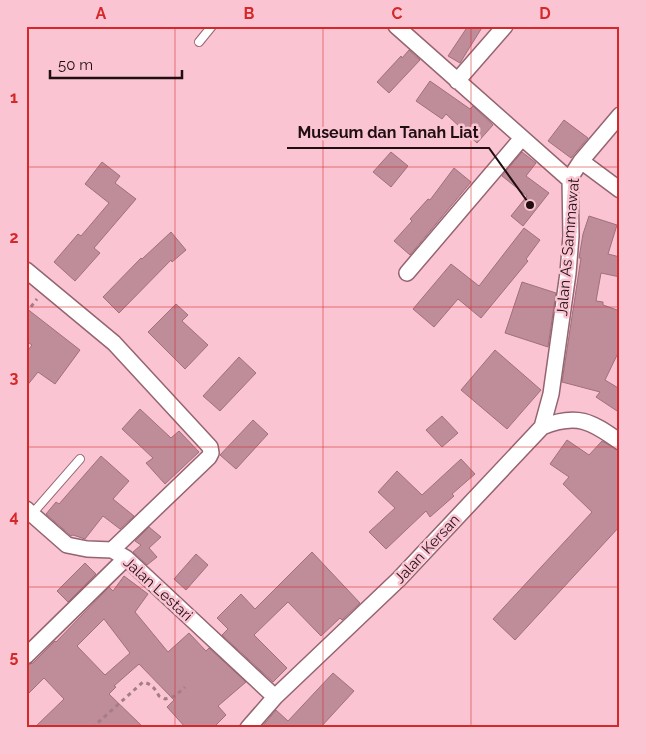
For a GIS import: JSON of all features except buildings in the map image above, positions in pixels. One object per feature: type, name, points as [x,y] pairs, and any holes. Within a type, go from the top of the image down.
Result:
[{"type":"street","points":[[396,26],[571,181]]},
{"type":"street","points":[[457,81],[505,26]]},
{"type":"street","name":"Jalan As Sammawat","points":[[542,427],[551,394],[568,273],[571,236],[570,178],[581,161],[620,116]]},
{"type":"street","points":[[407,273],[522,138]]},
{"type":"street","points":[[581,161],[620,190]]},
{"type":"street","points":[[26,270],[114,343],[210,447],[211,453],[209,457],[112,550]]},
{"type":"street","points":[[551,394],[571,418],[584,421],[605,431],[620,442]]},
{"type":"street","name":"Jalan Kersan","points":[[248,728],[275,697],[399,579],[542,427],[558,420],[571,418]]},
{"type":"street","name":"Jalan Lestari","points":[[29,512],[67,545],[87,549],[112,550],[126,558],[275,697]]},
{"type":"street","points":[[26,656],[126,558]]},
{"type":"lane","points":[[199,42],[212,26]]},
{"type":"lane","points":[[29,512],[80,459]]},
{"type":"path","points":[[92,728],[143,682],[155,688],[158,696],[165,699],[175,696],[184,687]]},
{"type":"place","name":"Museum dan Tanah Liat","points":[[530,205]]}]
